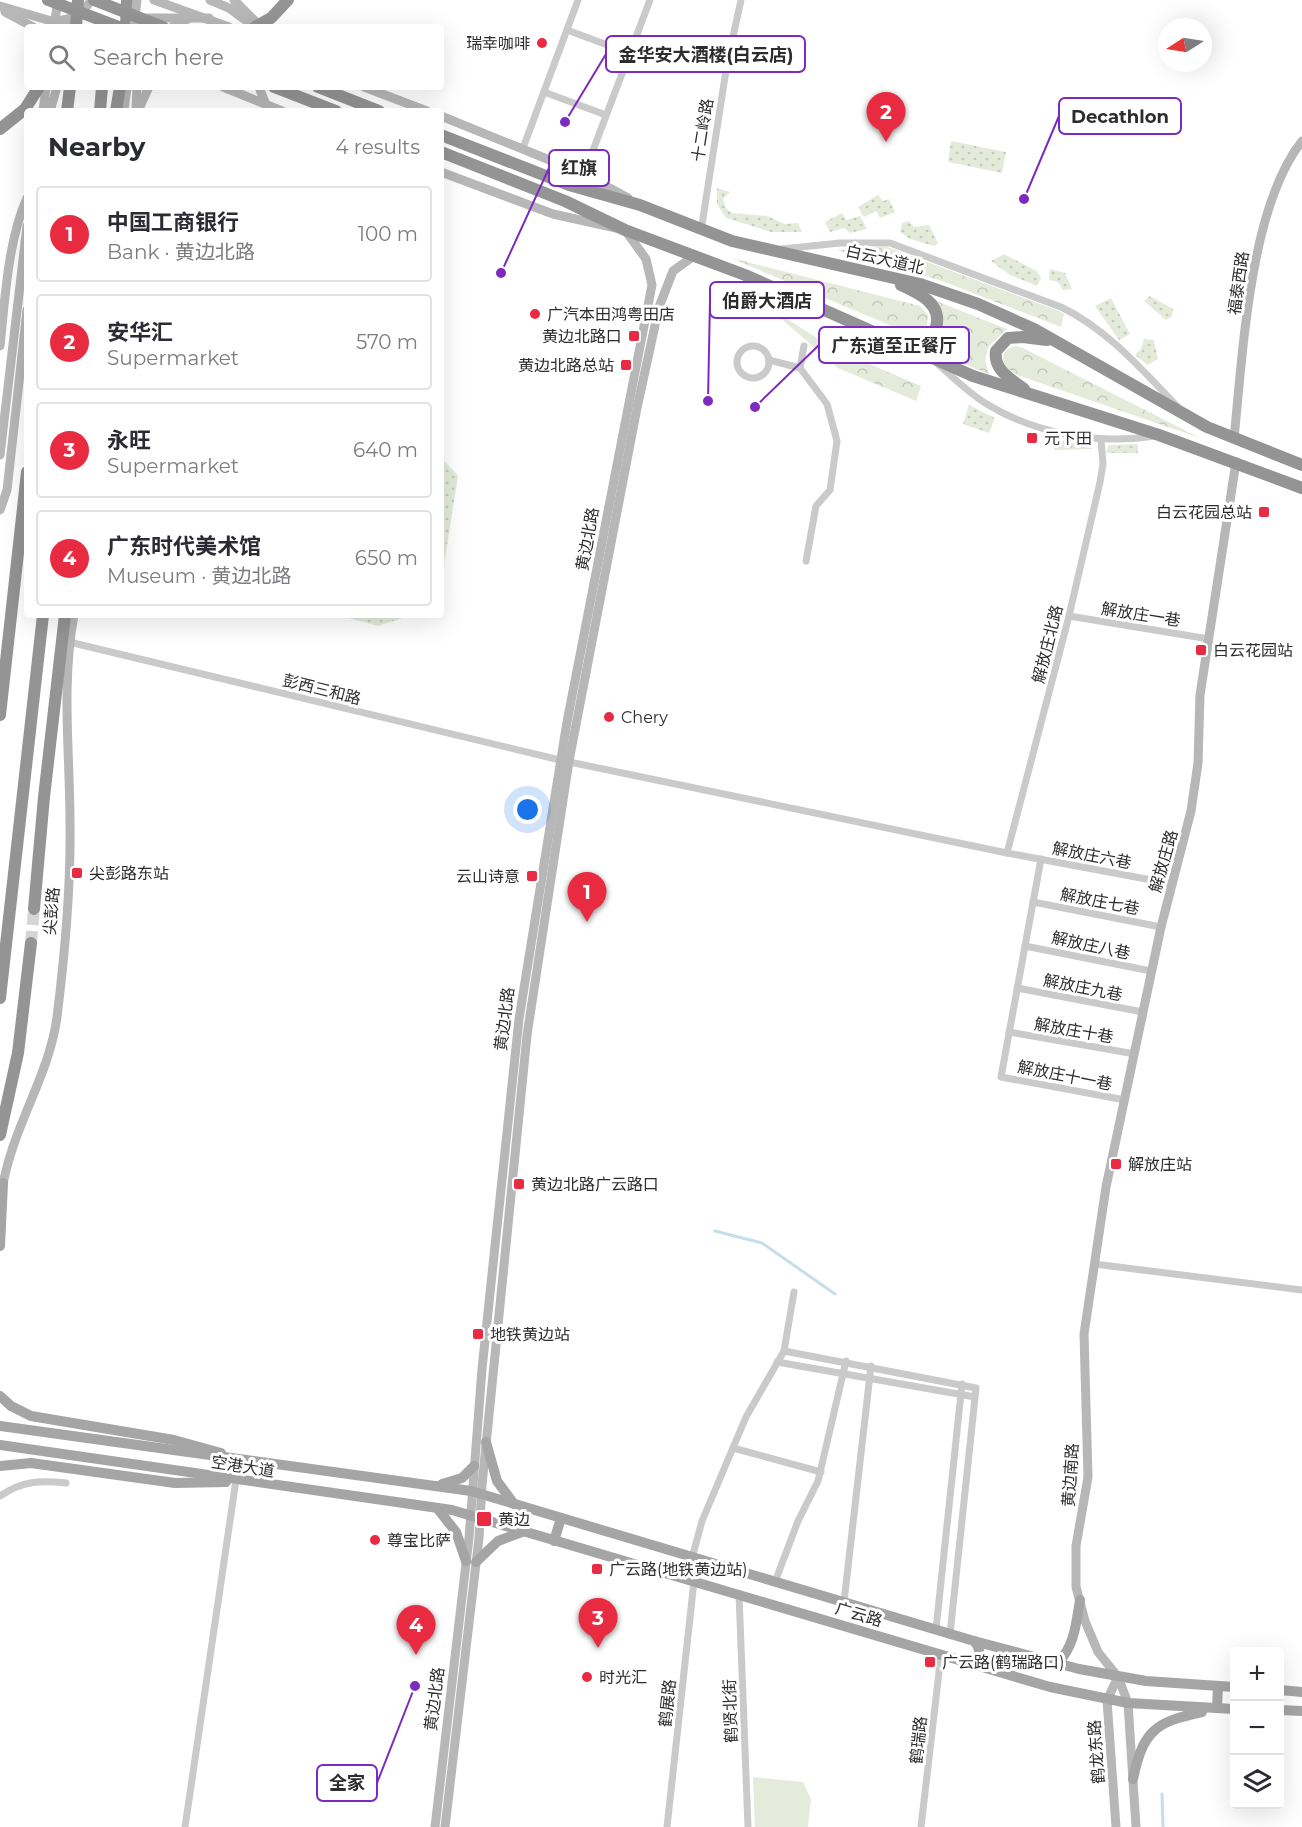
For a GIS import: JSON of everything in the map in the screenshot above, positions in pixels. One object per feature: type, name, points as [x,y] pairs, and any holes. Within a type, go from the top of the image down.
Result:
[{"type":"highway","points":[[48,0],[111,24]]},
{"type":"highway","points":[[73,24],[80,0]]},
{"type":"highway","points":[[93,0],[158,24]]},
{"type":"highway","points":[[108,24],[110,0]]},
{"type":"highway","points":[[126,24],[128,0]]},
{"type":"highway","points":[[260,24],[271,18],[288,0]]},
{"type":"highway","points":[[26,108],[37,90]]},
{"type":"highway","points":[[67,108],[70,90]]},
{"type":"highway","points":[[100,108],[102,90]]},
{"type":"highway","points":[[116,108],[120,90]]},
{"type":"highway","points":[[282,90],[328,108]]},
{"type":"highway","points":[[326,90],[371,108]]},
{"type":"highway","points":[[0,129],[24,111]]},
{"type":"highway","name":"白云大道北","points":[[444,136],[569,185],[640,206],[701,231],[767,251],[877,274],[946,292],[1014,319],[1189,419],[1302,465]]},
{"type":"highway","points":[[444,153],[564,201],[625,230],[778,288],[932,358],[1037,398],[1159,435],[1302,488]]},
{"type":"highway","points":[[872,332],[922,337],[933,332],[938,323],[934,307],[924,297],[877,274]]},
{"type":"highway","points":[[1037,398],[1000,370],[996,364],[996,351],[1002,342],[1015,337],[1057,342]]},
{"type":"highway","points":[[0,715],[24,499]]},
{"type":"highway","points":[[0,998],[43,618]]},
{"type":"highway","points":[[60,662],[61,618]]},
{"type":"highway","points":[[34,909],[65,618]]},
{"type":"highway","points":[[0,1135],[18,1053],[31,943]]},
{"type":"main road","points":[[0,1246],[3,1183]]},
{"type":"main road","points":[[0,1396],[11,1406],[31,1416],[181,1441],[238,1460]]},
{"type":"main road","name":"空港大道","points":[[0,1426],[238,1460],[439,1485],[476,1492]]},
{"type":"main road","points":[[486,1442],[496,1481],[515,1504]]},
{"type":"main road","name":"空港大道","points":[[0,1445],[438,1508],[475,1517]]},
{"type":"main road","points":[[0,1466],[31,1463],[194,1484],[236,1480]]},
{"type":"main road","points":[[439,1485],[462,1478],[474,1466]]},
{"type":"main road","points":[[383,1501],[388,1480]]},
{"type":"main road","name":"广云路","points":[[476,1492],[950,1634],[1058,1663],[1118,1677],[1230,1687]]},
{"type":"main road","points":[[438,1508],[456,1532],[471,1562],[498,1541],[523,1532]]},
{"type":"main road","name":"广云路","points":[[475,1517],[973,1665],[1107,1700],[1230,1709]]},
{"type":"main road","points":[[554,1541],[561,1518]]},
{"type":"main road","points":[[1058,1663],[1067,1653],[1073,1641],[1080,1600]]},
{"type":"main road","points":[[973,1665],[979,1654],[979,1646],[974,1641]]},
{"type":"main road","points":[[1134,1779],[1141,1748],[1159,1725],[1173,1718],[1217,1708],[1218,1686]]},
{"type":"main road","points":[[1284,1690],[1302,1692]]},
{"type":"main road","points":[[1284,1710],[1302,1711]]},
{"type":"street","points":[[54,24],[58,0]]},
{"type":"street","points":[[74,24],[93,0]]},
{"type":"street","points":[[128,0],[133,24]]},
{"type":"street","points":[[134,24],[137,0]]},
{"type":"street","points":[[154,0],[222,24]]},
{"type":"street","points":[[210,0],[229,8],[251,24]]},
{"type":"street","points":[[234,0],[259,24]]},
{"type":"street","points":[[524,148],[578,0]]},
{"type":"street","points":[[584,174],[650,0]]},
{"type":"street","name":"十二岭路","points":[[701,231],[726,64],[741,0]]},
{"type":"street","points":[[0,8],[54,24],[61,22],[69,24]]},
{"type":"street","points":[[0,8],[28,24]]},
{"type":"street","points":[[117,24],[153,16],[208,18]]},
{"type":"street","points":[[174,24],[184,20],[208,18]]},
{"type":"street","points":[[567,30],[629,53]]},
{"type":"street","points":[[48,90],[48,108]]},
{"type":"street","points":[[48,108],[56,90]]},
{"type":"street","points":[[49,108],[60,90]]},
{"type":"street","points":[[124,108],[127,90]]},
{"type":"street","points":[[136,90],[136,108]]},
{"type":"street","points":[[138,108],[147,90]]},
{"type":"street","points":[[230,90],[274,108]]},
{"type":"street","points":[[259,90],[266,105]]},
{"type":"street","points":[[372,90],[419,108]]},
{"type":"street","points":[[544,92],[606,115]]},
{"type":"street","points":[[444,117],[584,174],[640,206]]},
{"type":"street","name":"福泰西路","points":[[1234,438],[1260,238],[1283,173],[1302,141]]},
{"type":"street","points":[[444,173],[553,214],[625,230]]},
{"type":"street","points":[[0,346],[7,283],[24,204]]},
{"type":"street","name":"黄边北路","points":[[445,1827],[475,1517],[474,1466],[519,1018],[626,413],[652,292],[650,267],[625,230]]},
{"type":"street","points":[[767,251],[840,243],[890,243],[1043,300],[1077,315],[1097,329],[1125,353],[1189,419]]},
{"type":"street","points":[[0,455],[24,251]]},
{"type":"street","name":"黄边北路","points":[[476,1492],[486,1442],[527,1035],[564,761],[659,307],[673,271],[686,259],[695,255]]},
{"type":"street","points":[[0,510],[7,490],[24,337]]},
{"type":"street","points":[[769,360],[764,374],[755,379],[741,374],[736,364],[739,353],[748,346],[759,348],[769,360],[800,368],[827,404],[837,441],[830,490],[816,506],[806,561]]},
{"type":"street","points":[[800,368],[804,346]]},
{"type":"street","points":[[932,358],[975,396],[1005,414],[1051,430],[1101,440],[1159,435]]},
{"type":"street","name":"解放庄北路","points":[[1006,852],[1069,616],[1102,473],[1101,440]]},
{"type":"street","name":"解放庄路","points":[[1094,1264],[1102,1209],[1151,971],[1187,834],[1196,786],[1200,695],[1236,462]]},
{"type":"street","name":"解放庄一巷","points":[[1069,616],[1209,639]]},
{"type":"street","name":"尖彭路","points":[[0,1201],[14,1137],[49,1052],[56,1018],[70,865],[65,711],[72,618]]},
{"type":"street","name":"彭西三和路","points":[[69,642],[564,761],[1006,852]]},
{"type":"street","name":"解放庄六巷","points":[[1006,852],[1173,884]]},
{"type":"street","points":[[1009,1032],[1041,859]]},
{"type":"street","name":"解放庄七巷","points":[[1033,902],[1161,927]]},
{"type":"street","name":"解放庄八巷","points":[[1025,946],[1151,971]]},
{"type":"street","name":"解放庄九巷","points":[[1017,988],[1143,1012]]},
{"type":"street","name":"解放庄十巷","points":[[1009,1032],[1135,1054]]},
{"type":"street","name":"解放庄十一巷","points":[[1009,1032],[1001,1077],[1125,1100]]},
{"type":"street","points":[[1094,1264],[1302,1290]]},
{"type":"street","name":"黄边南路","points":[[1094,1264],[1084,1334],[1088,1468],[1076,1546],[1076,1587],[1098,1652],[1118,1677],[1128,1703]]},
{"type":"street","points":[[692,1558],[702,1521],[732,1448],[746,1417],[784,1351],[794,1292]]},
{"type":"street","points":[[784,1351],[976,1388],[950,1634]]},
{"type":"street","points":[[777,1362],[975,1397]]},
{"type":"street","points":[[776,1582],[789,1541],[821,1472],[846,1362]]},
{"type":"street","points":[[844,1602],[871,1366]]},
{"type":"street","points":[[936,1629],[962,1384]]},
{"type":"street","points":[[732,1448],[821,1472]]},
{"type":"street","points":[[0,1496],[26,1482],[45,1480],[66,1483]]},
{"type":"street","points":[[185,1827],[236,1480]]},
{"type":"street","name":"黄边北路","points":[[435,1827],[471,1562]]},
{"type":"street","name":"鹤展路","points":[[668,1827],[694,1581]]},
{"type":"street","name":"鹤贤北街","points":[[738,1594],[748,1827]]},
{"type":"street","name":"鹤瑞路","points":[[921,1827],[941,1655]]},
{"type":"street","name":"鹤龙东路","points":[[1116,1827],[1107,1700],[1118,1677]]},
{"type":"street","points":[[1128,1703],[1136,1827]]},
{"type":"street","points":[[1113,1780],[1134,1779]]},
{"type":"green space","points":[[951,141],[1006,152],[1002,173],[948,162]]},
{"type":"green space","points":[[717,188],[730,192],[723,199],[726,208],[732,213],[767,216],[785,224],[798,223],[802,232],[771,232],[726,218],[717,204]]},
{"type":"green space","points":[[878,195],[883,201],[889,199],[895,212],[880,218],[876,211],[864,217],[858,207]]},
{"type":"green space","points":[[842,213],[846,220],[860,216],[867,229],[850,233],[844,228],[830,232],[825,222]]},
{"type":"green space","points":[[909,221],[914,227],[929,225],[938,243],[934,246],[910,239],[900,232],[902,223]]},
{"type":"green space","points":[[887,247],[1059,311],[1064,314],[1061,327],[942,281],[837,250]]},
{"type":"green space","points":[[1004,254],[1037,271],[1041,278],[1037,286],[1010,275],[991,261]]},
{"type":"green space","points":[[731,258],[920,306],[928,315],[927,326],[913,333],[901,330]]},
{"type":"green space","points":[[1050,269],[1065,273],[1072,289],[1063,290],[1058,282],[1049,280]]},
{"type":"green space","points":[[1150,296],[1173,309],[1172,316],[1166,320],[1144,301]]},
{"type":"green space","points":[[1111,298],[1130,334],[1119,340],[1095,306]]},
{"type":"green space","points":[[936,301],[1007,329],[989,346],[985,360],[989,374],[917,345],[933,340],[938,334]]},
{"type":"green space","points":[[764,304],[834,349],[921,386],[916,401],[838,368]]},
{"type":"green space","points":[[1144,339],[1154,340],[1158,359],[1148,365],[1135,355],[1141,349]]},
{"type":"green space","points":[[1015,346],[1200,438],[1017,375],[1008,368],[1003,359],[1005,352]]},
{"type":"green space","points":[[969,405],[995,418],[989,433],[963,424]]},
{"type":"green space","points":[[1056,440],[1093,445],[1092,449],[1054,450]]},
{"type":"green space","points":[[1138,444],[1138,453],[1106,453],[1109,445]]},
{"type":"green space","points":[[444,460],[458,476],[444,564]]},
{"type":"green space","points":[[349,618],[402,618],[378,626]]},
{"type":"green space","points":[[753,1777],[803,1782],[811,1799],[808,1827],[755,1827]]},
{"type":"waterway","points":[[715,1231],[762,1243],[835,1294]]},
{"type":"waterway","points":[[1162,1794],[1163,1827]]},
{"type":"tunnel","points":[[31,943],[34,909]]},
{"type":"place","name":"瑞幸咖啡","points":[[542,43]]},
{"type":"place","name":"金华安大酒楼(白云店)","points":[[565,122]]},
{"type":"place","name":"安华汇","points":[[886,142]]},
{"type":"place","name":"Decathlon","points":[[1024,199]]},
{"type":"place","name":"红旗","points":[[501,273]]},
{"type":"place","name":"广汽本田鸿粤田店","points":[[535,314]]},
{"type":"place","name":"黄边北路口","points":[[634,336]]},
{"type":"place","name":"黄边北路总站","points":[[626,365]]},
{"type":"place","name":"伯爵大酒店","points":[[708,401]]},
{"type":"place","name":"广东道至正餐厅","points":[[755,407]]},
{"type":"place","name":"元下田","points":[[1032,438]]},
{"type":"place","name":"白云花园总站","points":[[1264,512]]},
{"type":"place","name":"白云花园站","points":[[1201,650]]},
{"type":"place","name":"Chery","points":[[609,717]]},
{"type":"place","name":"尖彭路东站","points":[[77,873]]},
{"type":"place","name":"云山诗意","points":[[532,876]]},
{"type":"place","name":"中国工商银行","points":[[587,922]]},
{"type":"place","name":"解放庄站","points":[[1116,1164]]},
{"type":"place","name":"黄边北路广云路口","points":[[519,1184]]},
{"type":"place","name":"地铁黄边站","points":[[478,1334]]},
{"type":"place","name":"黄边","points":[[484,1519]]},
{"type":"place","name":"尊宝比萨","points":[[375,1540]]},
{"type":"place","name":"广云路(地铁黄边站)","points":[[597,1569]]},
{"type":"place","name":"永旺","points":[[598,1648]]},
{"type":"place","name":"广东时代美术馆","points":[[416,1655]]},
{"type":"place","name":"广云路(鹤瑞路口)","points":[[930,1662]]},
{"type":"place","name":"时光汇","points":[[587,1677]]},
{"type":"place","name":"全家","points":[[415,1686]]}]
